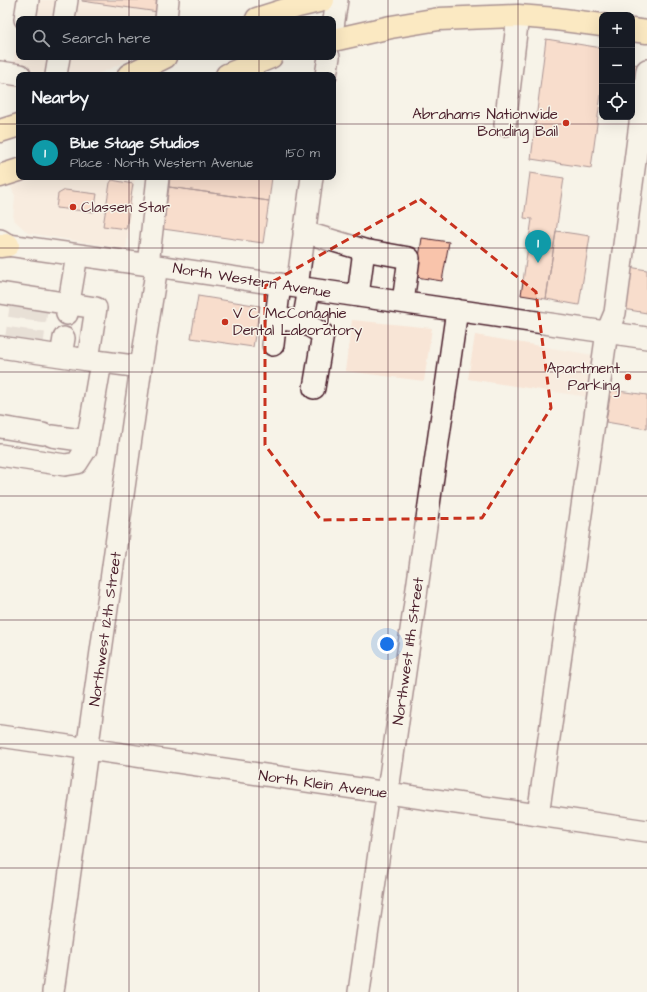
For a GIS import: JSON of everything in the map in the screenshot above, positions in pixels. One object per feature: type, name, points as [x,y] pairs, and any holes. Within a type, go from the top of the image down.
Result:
[{"type":"main road","points":[[266,16],[323,0]]},
{"type":"main road","points":[[336,39],[390,27],[439,19],[518,16],[599,25]]},
{"type":"main road","points":[[635,30],[647,32]]},
{"type":"main road","points":[[135,72],[158,60]]},
{"type":"main road","points":[[234,72],[264,60]]},
{"type":"main road","points":[[0,131],[16,126]]},
{"type":"main road","points":[[0,176],[16,171]]},
{"type":"street","points":[[26,16],[28,0]]},
{"type":"street","points":[[64,16],[67,0]]},
{"type":"street","points":[[166,16],[168,0]]},
{"type":"street","points":[[335,16],[337,0]]},
{"type":"street","points":[[505,125],[518,16]]},
{"type":"street","points":[[56,72],[58,60]]},
{"type":"street","points":[[326,72],[328,60]]},
{"type":"street","points":[[538,815],[607,332],[616,314],[647,70]]},
{"type":"street","name":"Northwest 12th Street","points":[[53,992],[141,367],[153,265],[158,180]]},
{"type":"street","points":[[303,322],[295,287],[312,180]]},
{"type":"street","points":[[304,232],[364,250],[409,258],[403,302]]},
{"type":"street","name":"North Western Avenue","points":[[3,244],[647,338]]},
{"type":"street","points":[[358,296],[364,250]]},
{"type":"street","points":[[68,309],[77,255]]},
{"type":"street","points":[[273,345],[276,318],[295,287]]},
{"type":"street","points":[[0,293],[29,303],[68,309],[96,308],[94,361],[87,441],[86,449],[77,463],[65,465],[0,455]]},
{"type":"street","name":"Northwest 11th Street","points":[[359,992],[457,310]]},
{"type":"street","points":[[276,318],[303,322],[323,334],[314,388]]},
{"type":"street","points":[[0,347],[63,347],[94,361],[141,367]]},
{"type":"street","points":[[0,427],[87,441]]},
{"type":"street","name":"North Klein Avenue","points":[[0,736],[647,831]]},
{"type":"highlighted area","points":[[420,199],[536,292],[551,408],[482,518],[321,520],[265,445],[265,286]]},
{"type":"shaded area","points":[[22,0],[161,0],[158,16],[19,16]]},
{"type":"shaded area","points":[[16,44],[16,60],[128,60],[103,72],[16,72],[16,88],[10,87]]},
{"type":"shaded area","name":"Classen Star","points":[[21,180],[135,180],[126,249],[28,233],[13,219],[15,196],[10,185]]},
{"type":"shaded area","points":[[352,320],[432,328],[424,381],[345,371]]},
{"type":"shaded area","points":[[475,335],[593,355],[588,397],[468,379]]},
{"type":"building","points":[[82,0],[159,0],[158,12]]},
{"type":"building","name":"Abrahams Nationwide Bonding Bail","points":[[546,39],[599,48],[599,109],[591,168],[531,159]]},
{"type":"building","points":[[635,64],[643,65],[635,98]]},
{"type":"building","points":[[530,173],[564,178],[546,299],[521,295],[532,219],[524,218]]},
{"type":"building","points":[[112,180],[133,184],[126,229],[103,226],[110,183]]},
{"type":"building","points":[[170,180],[272,180],[269,201],[169,187]]},
{"type":"building","points":[[169,187],[269,201],[263,243],[163,229]]},
{"type":"building","points":[[65,190],[97,194],[94,212],[56,208],[58,194]]},
{"type":"building","points":[[556,231],[590,236],[579,305],[546,299]]},
{"type":"building","points":[[422,238],[449,242],[442,281],[416,277]]},
{"type":"building","points":[[629,267],[647,270],[647,313],[623,309]]},
{"type":"building","name":"V C McConaghie Dental Laboratory","points":[[198,296],[260,306],[253,347],[191,338]]},
{"type":"building","points":[[611,390],[647,395],[647,429],[606,422]]},
{"type":"tunnel","points":[[14,349],[20,308]]},
{"type":"tunnel","points":[[32,352],[37,310]]},
{"type":"place","name":"Abrahams Nationwide Bonding Bail","points":[[566,123]]},
{"type":"place","name":"Classen Star","points":[[73,207]]},
{"type":"place","name":"Blue Stage Studios","points":[[538,263]]},
{"type":"place","name":"V C McConaghie Dental Laboratory","points":[[225,322]]},
{"type":"place","name":"Apartment Parking","points":[[628,377]]}]
